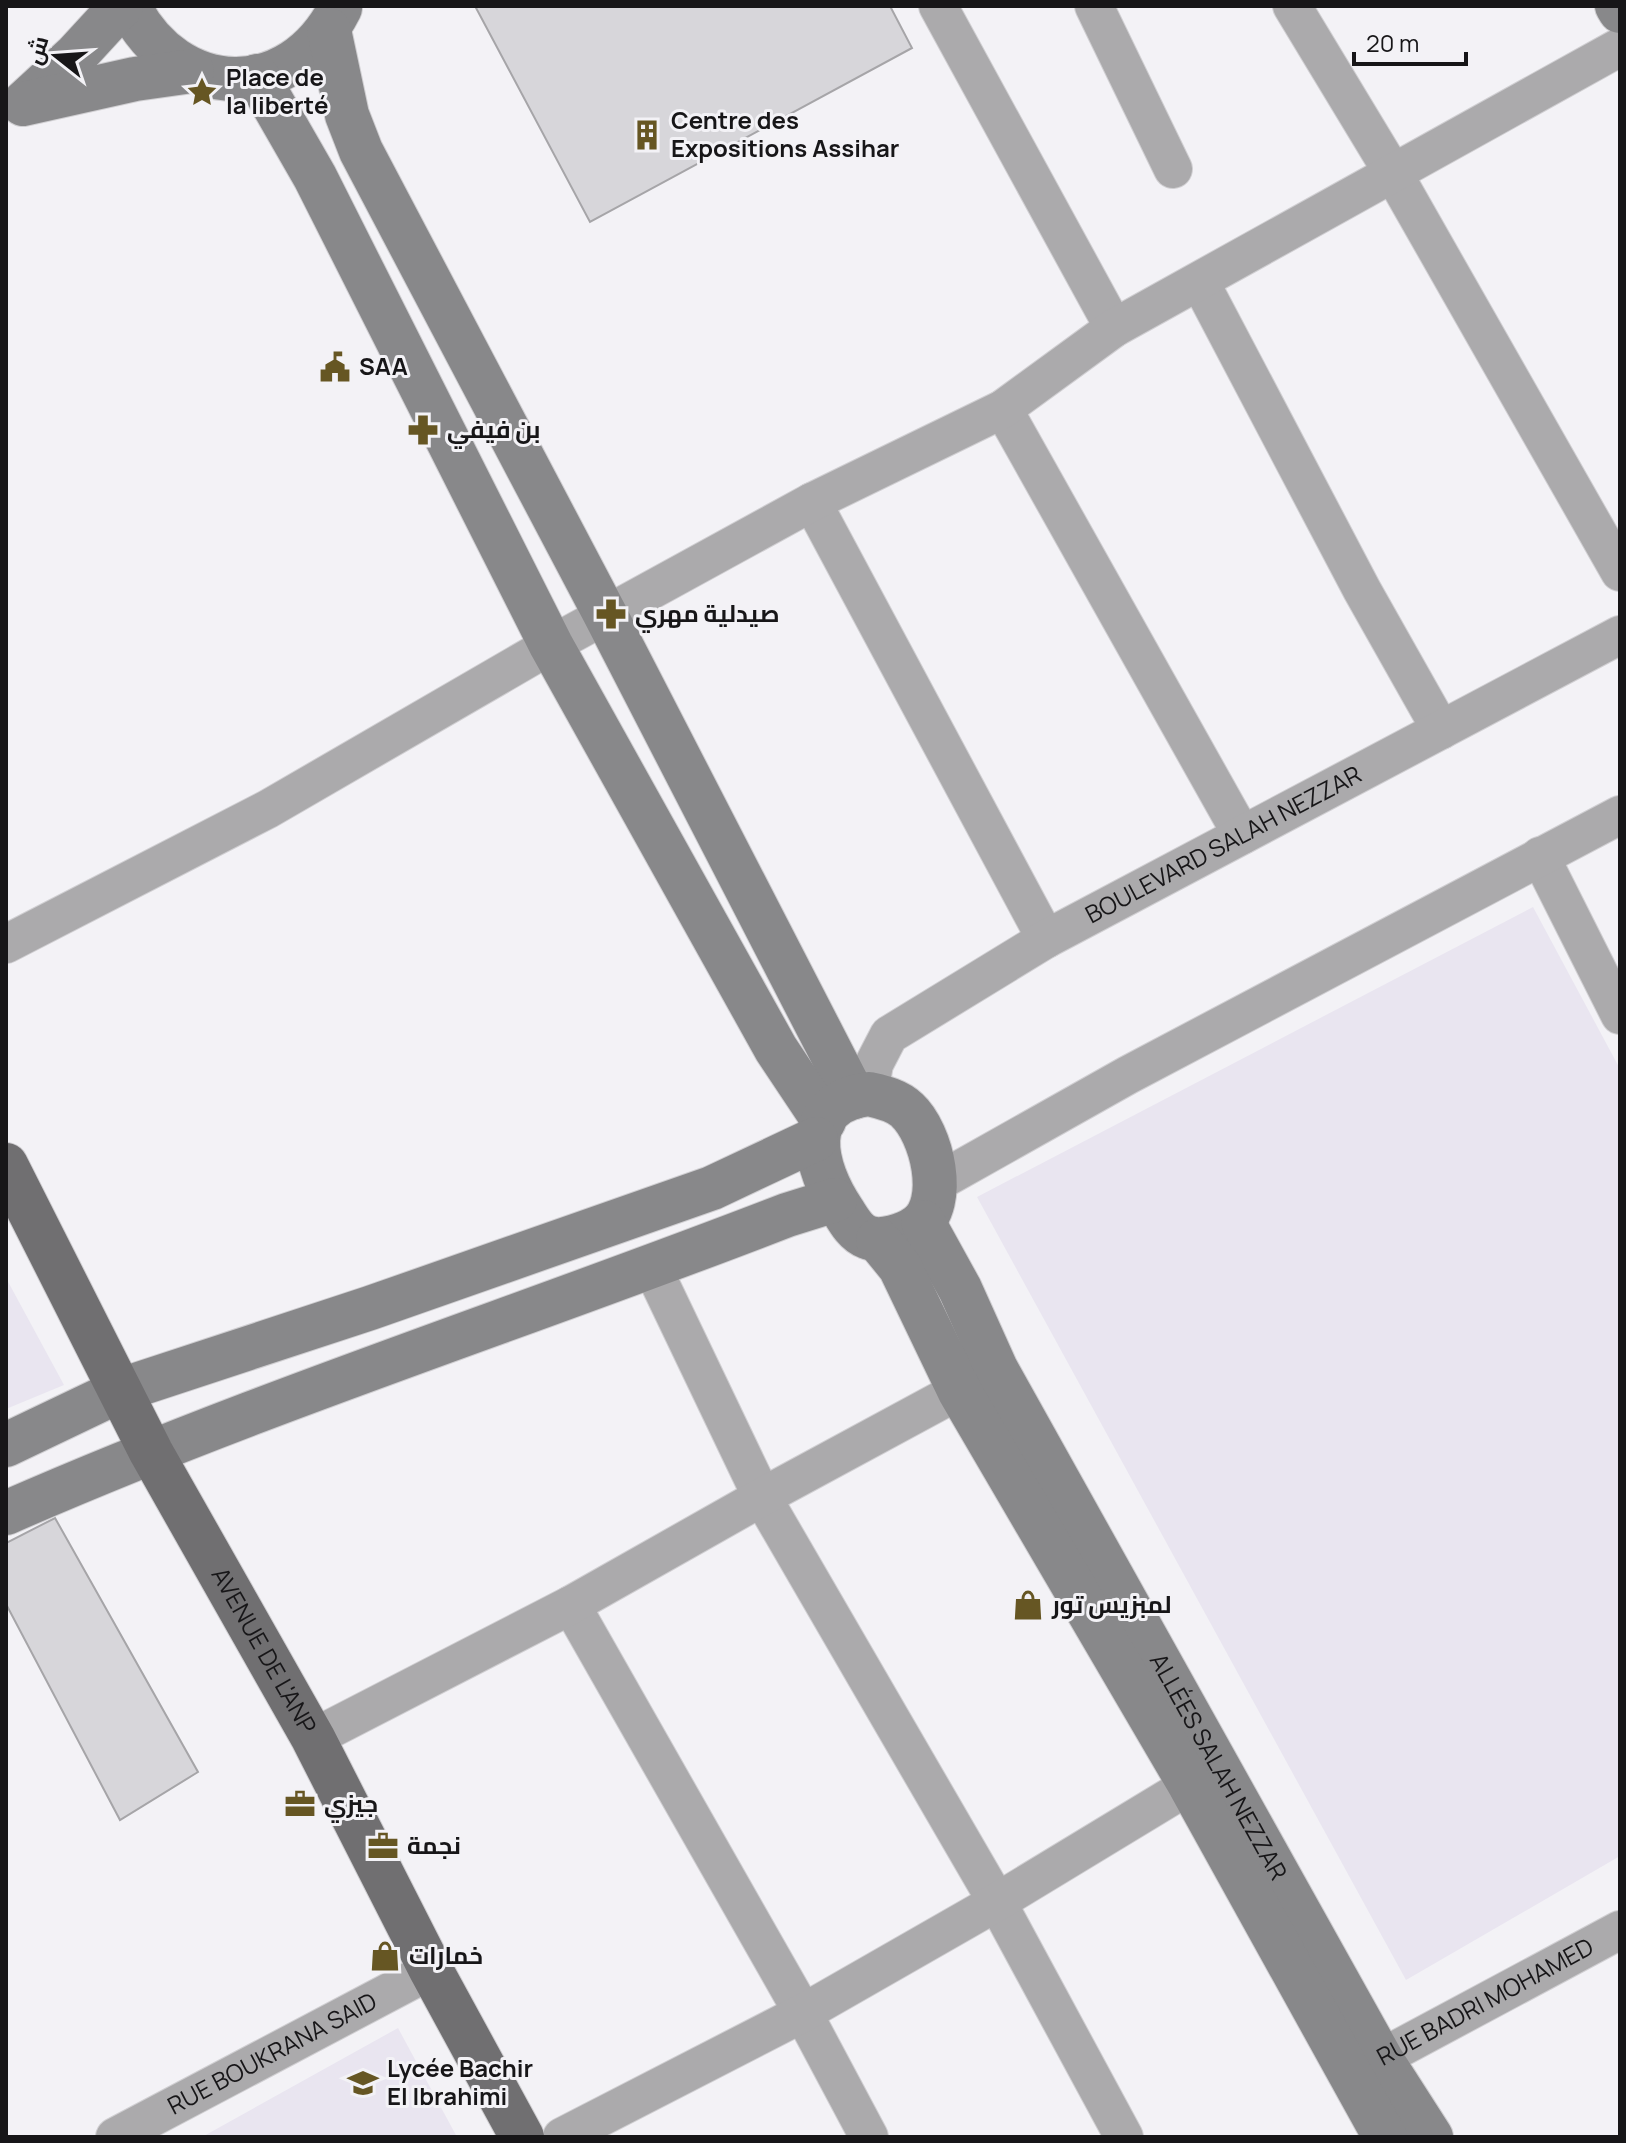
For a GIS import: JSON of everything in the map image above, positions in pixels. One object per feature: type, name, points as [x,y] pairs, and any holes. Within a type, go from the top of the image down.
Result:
[{"type":"main road","name":"AVENUE DE L'ANP","points":[[6,1165],[151,1452],[313,1738],[431,1970],[522,2137]]},
{"type":"street","points":[[14,109],[76,55],[121,6]]},
{"type":"street","points":[[129,6],[141,30],[163,54],[192,71],[224,78],[257,76],[297,60],[335,18]]},
{"type":"street","points":[[938,6],[1114,328]]},
{"type":"street","points":[[1094,6],[1173,169]]},
{"type":"street","points":[[1292,6],[1393,173],[1620,572]]},
{"type":"street","points":[[1617,6],[1620,11]]},
{"type":"street","points":[[335,18],[347,115],[361,151],[605,614],[841,1113]]},
{"type":"street","points":[[6,944],[268,809],[605,614],[812,502],[1003,409],[1114,328],[1620,47]]},
{"type":"street","points":[[14,109],[135,79],[192,71]]},
{"type":"street","points":[[257,76],[315,177],[551,645],[776,1049],[841,1113]]},
{"type":"street","points":[[1200,282],[1362,590],[1441,730]]},
{"type":"street","points":[[1003,409],[1242,835]]},
{"type":"street","points":[[812,502],[1046,939]]},
{"type":"street","name":"BOULEVARD SALAH NEZZAR","points":[[841,1113],[874,1064],[889,1035],[1046,939],[1620,635]]},
{"type":"street","points":[[841,1113],[816,1154],[835,1200],[864,1237],[878,1240],[913,1230],[930,1202],[1128,1075],[1620,815]]},
{"type":"street","points":[[1540,856],[1620,1015]]},
{"type":"street","points":[[6,1445],[121,1390],[413,1293],[712,1188],[841,1113],[900,1104],[911,1113],[928,1145],[930,1202]]},
{"type":"street","points":[[6,1513],[297,1394],[835,1200]]},
{"type":"street","name":"ALLÉES SALAH NEZZAR","points":[[930,1202],[960,1289],[978,1381],[1365,2067],[1431,2137]]},
{"type":"street","points":[[878,1240],[978,1381],[1190,1785],[1365,2067],[1385,2137]]},
{"type":"street","points":[[651,1265],[762,1497],[997,1902],[1124,2137]]},
{"type":"street","points":[[413,1293],[426,1349]]},
{"type":"street","points":[[313,1738],[571,1605],[762,1497],[978,1381]]},
{"type":"street","points":[[571,1605],[803,2013],[869,2137]]},
{"type":"street","points":[[562,2137],[803,2013],[997,1902],[1190,1785]]},
{"type":"street","name":"RUE BADRI MOHAMED","points":[[1365,2067],[1620,1930]]},
{"type":"street","name":"RUE BOUKRANA SAID","points":[[115,2137],[431,1970]]},
{"type":"shaded area","points":[[1533,907],[1620,1069],[1620,1856],[1406,1980],[977,1197]]},
{"type":"shaded area","points":[[6,1278],[64,1385],[6,1409]]},
{"type":"shaded area","name":"Lycée Bachir El Ibrahimi","points":[[398,2028],[457,2137],[202,2137]]},
{"type":"building","name":"Centre des Expositions Assihar","points":[[475,6],[890,6],[912,48],[590,222]]},
{"type":"building","points":[[55,1518],[198,1772],[120,1820],[6,1604],[6,1543]]},
{"type":"place","name":"Place de la liberté","points":[[202,92]]},
{"type":"place","name":"Centre des Expositions Assihar","points":[[647,135]]},
{"type":"place","name":"SAA","points":[[335,367]]},
{"type":"place","name":"بن فيفي","points":[[423,430]]},
{"type":"place","name":"صيدلية مهري","points":[[611,614]]},
{"type":"place","name":"لمبزيس تور","points":[[1028,1605]]},
{"type":"place","name":"جيزي","points":[[300,1804]]},
{"type":"place","name":"نجمة","points":[[383,1846]]},
{"type":"place","name":"خمارات","points":[[385,1956]]},
{"type":"place","name":"Lycée Bachir El Ibrahimi","points":[[363,2083]]}]
